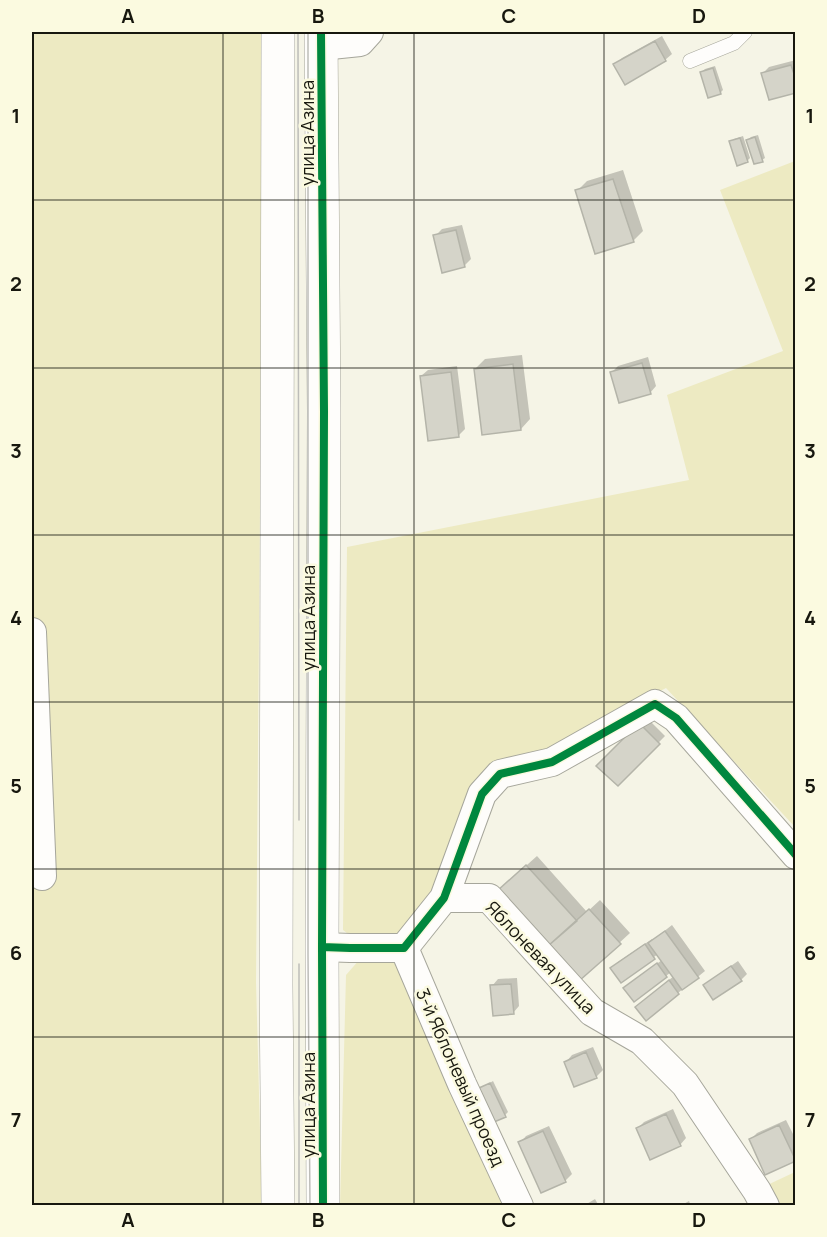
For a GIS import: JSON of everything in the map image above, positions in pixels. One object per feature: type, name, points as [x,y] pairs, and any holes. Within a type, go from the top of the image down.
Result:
[{"type":"street","name":"улица Азина","points":[[278,32],[276,949],[278,1206]]},
{"type":"street","points":[[321,38],[360,42],[369,32]]},
{"type":"street","name":"улица Азина","points":[[321,38],[324,411],[323,1206]]},
{"type":"street","points":[[32,632],[42,876]]},
{"type":"street","points":[[322,947],[404,948],[444,898],[482,794],[500,774],[552,762],[655,704],[676,718],[795,855]]},
{"type":"street","name":"Яблоневая улица","points":[[444,898],[489,898],[592,1012],[642,1041],[685,1084],[765,1206]]},
{"type":"street","name":"3-й Яблоневый проезд","points":[[404,948],[462,1084],[519,1206]]},
{"type":"lane","points":[[690,61],[734,43],[745,32]]},
{"type":"shaded area","points":[[32,32],[264,32],[256,982],[262,1205],[32,1205]]},
{"type":"shaded area","points":[[795,161],[795,827],[666,688],[545,751],[499,761],[432,901],[396,936],[352,937],[343,930],[347,547],[689,480],[667,395],[783,351],[720,190]]},
{"type":"shaded area","points":[[382,955],[400,967],[509,1205],[340,1206],[346,975],[360,959]]},
{"type":"shaded area","points":[[795,1172],[795,1205],[773,1205],[763,1187]]},
{"type":"building","points":[[655,41],[666,61],[625,85],[613,64]]},
{"type":"building","points":[[791,65],[796,80],[796,93],[769,100],[761,73]]},
{"type":"building","points":[[713,68],[721,94],[708,98],[700,72]]},
{"type":"building","points":[[755,137],[763,162],[754,164],[746,140]]},
{"type":"building","points":[[740,138],[748,162],[737,166],[729,141]]},
{"type":"building","points":[[613,179],[634,242],[595,254],[575,190]]},
{"type":"building","points":[[456,230],[465,267],[442,273],[433,235]]},
{"type":"building","points":[[642,363],[651,394],[619,403],[610,372]]},
{"type":"building","points":[[513,364],[521,430],[482,435],[474,369]]},
{"type":"building","points":[[451,372],[459,437],[428,441],[420,376]]},
{"type":"building","points":[[639,723],[660,744],[618,786],[596,766]]},
{"type":"building","points":[[526,865],[577,921],[548,946],[497,891]]},
{"type":"building","points":[[589,909],[621,944],[579,981],[548,946]]},
{"type":"building","points":[[665,931],[699,978],[682,990],[648,943]]},
{"type":"building","points":[[645,944],[655,959],[621,983],[610,968]]},
{"type":"building","points":[[657,963],[667,977],[634,1002],[623,988]]},
{"type":"building","points":[[731,966],[742,981],[713,1000],[703,985]]},
{"type":"building","points":[[669,980],[679,994],[646,1021],[635,1007]]},
{"type":"building","points":[[511,984],[514,1014],[493,1016],[490,985]]},
{"type":"building","points":[[586,1052],[597,1078],[574,1087],[564,1062]]},
{"type":"building","points":[[490,1083],[506,1117],[494,1122],[479,1088]]},
{"type":"building","points":[[666,1114],[681,1146],[650,1160],[636,1128]]},
{"type":"building","points":[[779,1125],[796,1161],[765,1175],[749,1139]]},
{"type":"building","points":[[543,1131],[566,1182],[541,1193],[518,1142]]},
{"type":"tram line","points":[[298,32],[299,820]]},
{"type":"tram line","points":[[308,32],[310,1206]]},
{"type":"tram line","points":[[299,964],[299,1206]]},
{"type":"cycle path","points":[[321,32],[324,411],[323,1206]]},
{"type":"cycle path","points":[[322,947],[404,948],[444,898],[482,794],[500,774],[552,762],[655,704],[676,718],[796,855]]}]
